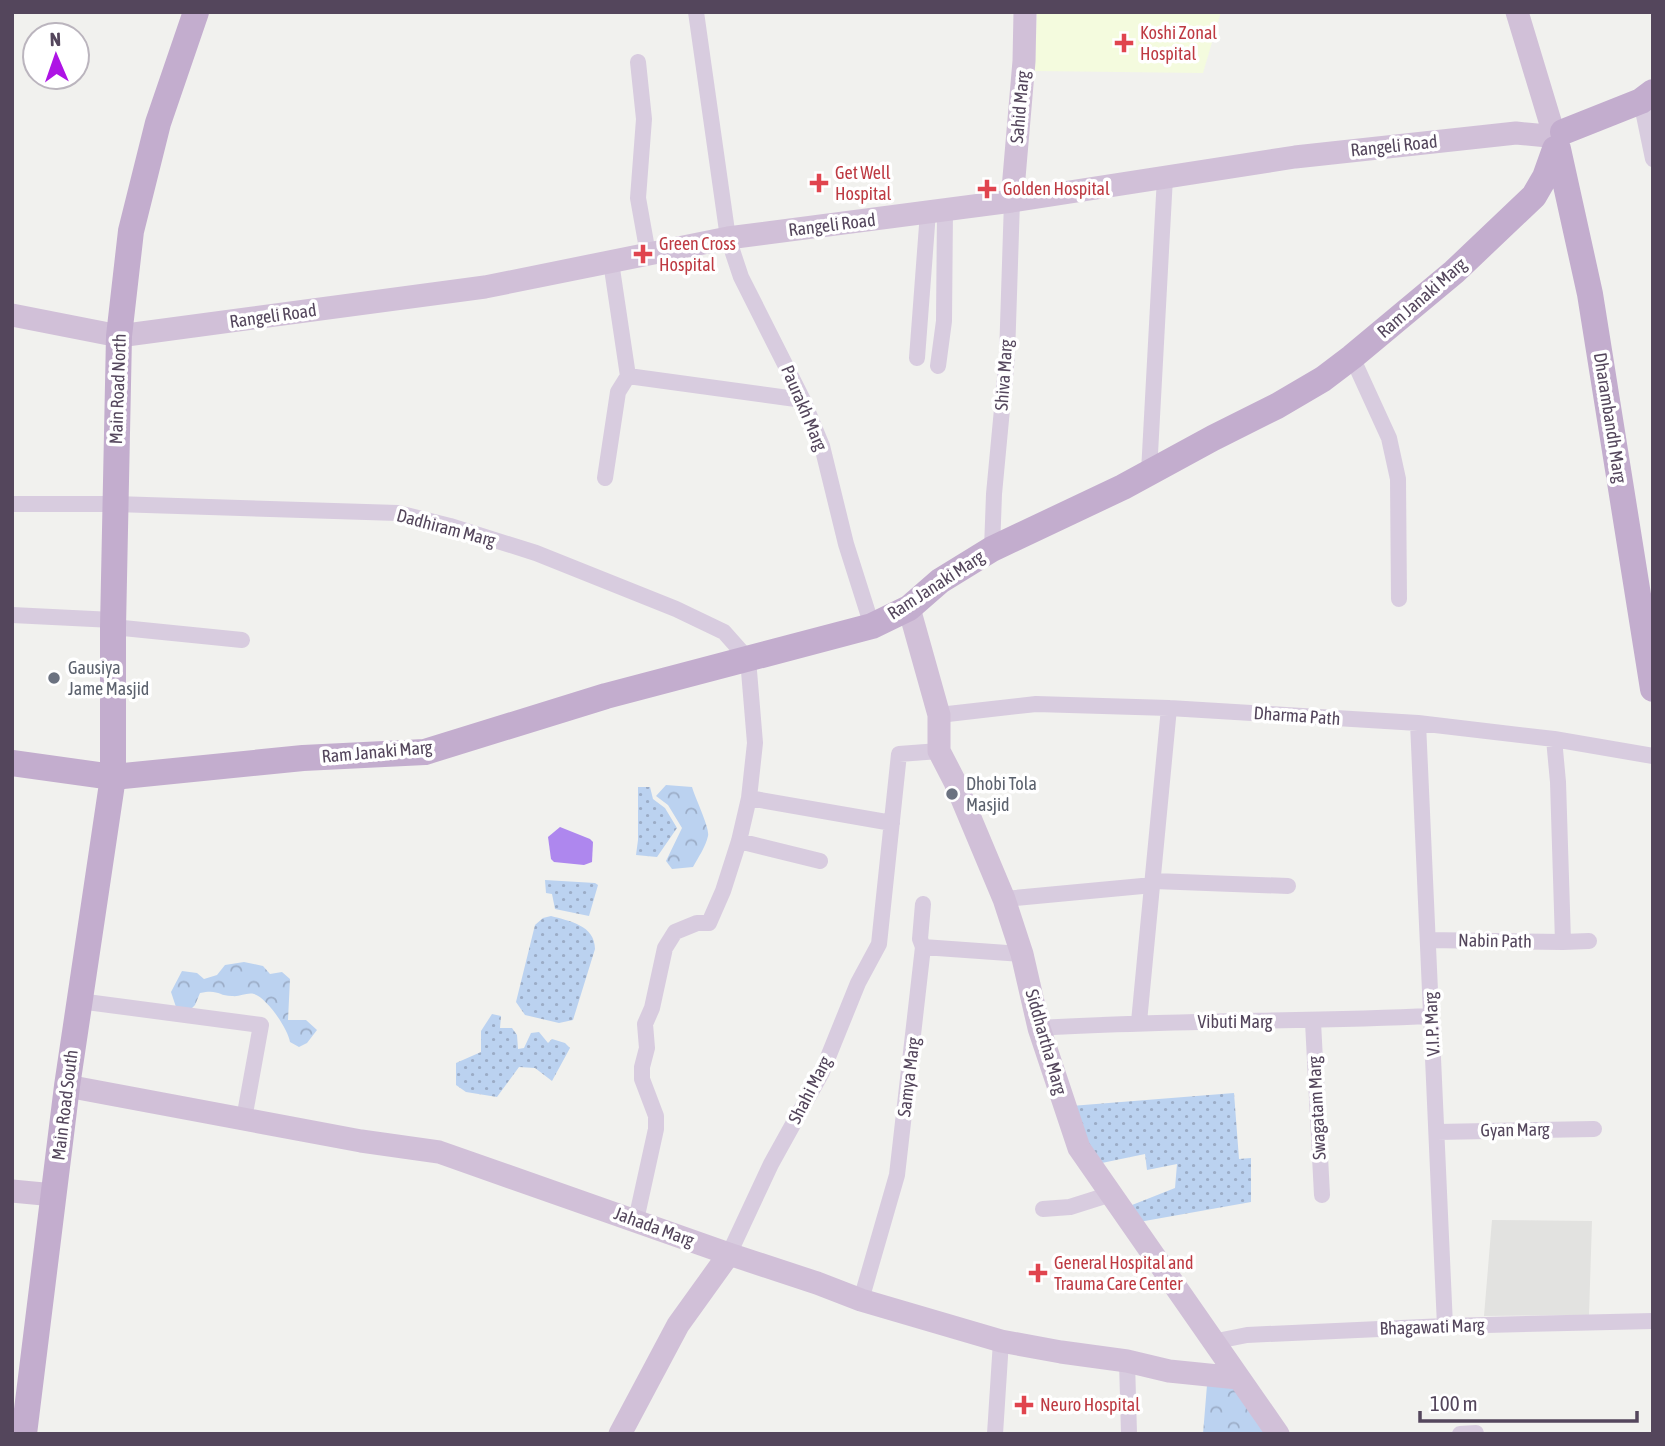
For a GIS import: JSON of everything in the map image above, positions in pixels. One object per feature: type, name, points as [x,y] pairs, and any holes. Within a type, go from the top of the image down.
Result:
[{"type":"main road","name":"Main Road North","points":[[113,777],[119,336],[131,231],[158,123],[196,12]]},
{"type":"main road","points":[[1556,139],[1647,96]]},
{"type":"main road","name":"Ram Janaki Marg","points":[[12,763],[113,777],[303,758],[425,752],[606,696],[872,625],[909,608],[940,581],[992,549],[1277,406],[1352,358],[1454,272],[1534,196],[1545,177],[1556,139]]},
{"type":"main road","name":"Dharambandh Marg","points":[[1556,139],[1591,293],[1653,689]]},
{"type":"main road","name":"Main Road South","points":[[24,1434],[66,1086],[113,777]]},
{"type":"street","name":"Paurakh Marg","points":[[696,12],[728,238],[741,277],[803,400],[822,446],[846,544],[872,625]]},
{"type":"street","name":"Sahid Marg","points":[[1012,201],[1024,61],[1025,12]]},
{"type":"street","points":[[1517,12],[1556,139]]},
{"type":"street","points":[[638,62],[644,119],[638,198],[648,254]]},
{"type":"street","points":[[1647,96],[1653,159]]},
{"type":"street","name":"Rangeli Road","points":[[12,315],[119,336],[485,286],[728,238],[1012,201],[1294,157],[1516,133],[1556,139]]},
{"type":"street","points":[[1149,472],[1165,177]]},
{"type":"street","name":"Shiva Marg","points":[[992,549],[1007,356],[1012,201]]},
{"type":"street","points":[[916,358],[937,211]]},
{"type":"street","points":[[937,211],[944,327],[938,366]]},
{"type":"street","points":[[606,478],[618,392],[628,376],[611,261]]},
{"type":"street","points":[[919,326],[944,327]]},
{"type":"street","points":[[1352,358],[1389,438],[1398,479],[1399,599]]},
{"type":"street","points":[[628,376],[803,400]]},
{"type":"street","name":"Dadhiram Marg","points":[[12,504],[115,504],[398,513],[536,553],[676,609],[724,632],[748,659]]},
{"type":"street","name":"Siddhartha Marg","points":[[909,608],[939,715],[939,751],[955,782],[1004,899],[1022,954],[1039,1028],[1079,1148],[1278,1434]]},
{"type":"street","points":[[12,615],[242,640]]},
{"type":"street","points":[[636,1220],[656,1129],[656,1115],[642,1079],[647,1048],[645,1024],[652,1008],[665,948],[676,932],[697,923],[709,923],[723,891],[738,841],[749,798],[755,743],[748,659]]},
{"type":"street","name":"Dharma Path","points":[[939,715],[1036,704],[1168,708],[1418,723],[1554,739],[1653,756]]},
{"type":"street","points":[[1139,1022],[1168,708]]},
{"type":"street","name":"V.I.P. Marg","points":[[1418,723],[1445,1326]]},
{"type":"street","points":[[1554,739],[1563,942]]},
{"type":"street","name":"Shahi Marg","points":[[620,1434],[678,1325],[729,1254],[771,1164],[822,1072],[858,983],[879,944],[899,754],[939,751]]},
{"type":"street","points":[[749,798],[892,823]]},
{"type":"street","points":[[738,841],[820,861]]},
{"type":"street","points":[[1004,899],[1153,883],[1288,886]]},
{"type":"street","name":"Samya Marg","points":[[860,1300],[897,1175],[923,947],[920,939],[923,904]]},
{"type":"street","name":"Nabin Path","points":[[1428,940],[1589,941]]},
{"type":"street","points":[[923,947],[1022,954]]},
{"type":"street","points":[[79,1001],[261,1025],[244,1119]]},
{"type":"street","name":"Vibuti Marg","points":[[1039,1028],[1139,1022],[1313,1022],[1432,1016]]},
{"type":"street","name":"Swagatam Marg","points":[[1313,1022],[1322,1195]]},
{"type":"street","name":"Jahada Marg","points":[[66,1086],[361,1141],[439,1152],[860,1300],[1001,1341],[1127,1361],[1169,1371],[1238,1378]]},
{"type":"street","name":"Gyan Marg","points":[[1437,1132],[1594,1129]]},
{"type":"street","points":[[12,1191],[54,1195]]},
{"type":"street","points":[[1043,1209],[1070,1207],[1111,1194]]},
{"type":"street","name":"Bhagawati Marg","points":[[1212,1342],[1247,1335],[1445,1326],[1653,1321]]},
{"type":"street","points":[[995,1434],[1001,1341]]},
{"type":"street","points":[[1127,1361],[1129,1434]]},
{"type":"shaded area","name":"Koshi Zonal Hospital","points":[[1037,12],[1221,12],[1203,73],[1035,71]]},
{"type":"shaded area","points":[[560,827],[593,842],[592,862],[584,865],[554,862],[551,859],[548,837]]},
{"type":"shaded area","points":[[1492,1220],[1592,1221],[1589,1315],[1484,1316]]},
{"type":"green space","points":[[666,785],[692,787],[705,820],[708,836],[693,867],[672,869],[666,861],[682,828],[668,805],[656,796]]},
{"type":"green space","points":[[638,787],[650,787],[653,799],[665,808],[677,828],[657,857],[636,855]]},
{"type":"green space","points":[[545,880],[598,885],[589,916],[555,909],[552,894],[546,893]]},
{"type":"green space","points":[[551,916],[586,929],[591,934],[595,949],[573,1020],[559,1023],[525,1015],[516,1002],[535,925],[543,918]]},
{"type":"green space","points":[[244,962],[263,966],[270,974],[282,972],[290,979],[288,1020],[306,1020],[317,1030],[307,1043],[299,1047],[290,1042],[276,1015],[265,1001],[254,994],[227,996],[211,992],[200,993],[190,1010],[177,1010],[171,992],[182,971],[197,973],[204,979],[217,975],[225,965]]},
{"type":"green space","points":[[492,1014],[501,1016],[500,1028],[512,1028],[517,1035],[518,1049],[524,1048],[531,1033],[539,1032],[548,1043],[552,1039],[565,1043],[570,1048],[552,1081],[535,1068],[519,1067],[497,1097],[466,1092],[456,1085],[456,1063],[481,1052],[481,1031]]},
{"type":"green space","points":[[1234,1093],[1239,1159],[1251,1158],[1251,1202],[1139,1222],[1127,1207],[1175,1188],[1177,1164],[1147,1170],[1145,1154],[1097,1164],[1071,1106]]},
{"type":"green space","points":[[1207,1385],[1233,1386],[1271,1434],[1203,1434]]},
{"type":"place","name":"Koshi Zonal Hospital","points":[[1124,43]]},
{"type":"place","name":"Get Well Hospital","points":[[819,183]]},
{"type":"place","name":"Golden Hospital","points":[[987,189]]},
{"type":"place","name":"Green Cross Hospital","points":[[643,254]]},
{"type":"place","name":"Gausiya Jame Masjid","points":[[54,678]]},
{"type":"place","name":"Dhobi Tola Masjid","points":[[952,794]]},
{"type":"place","name":"General Hospital and Trauma Care Center","points":[[1038,1273]]},
{"type":"place","name":"Neuro Hospital","points":[[1024,1405]]}]
